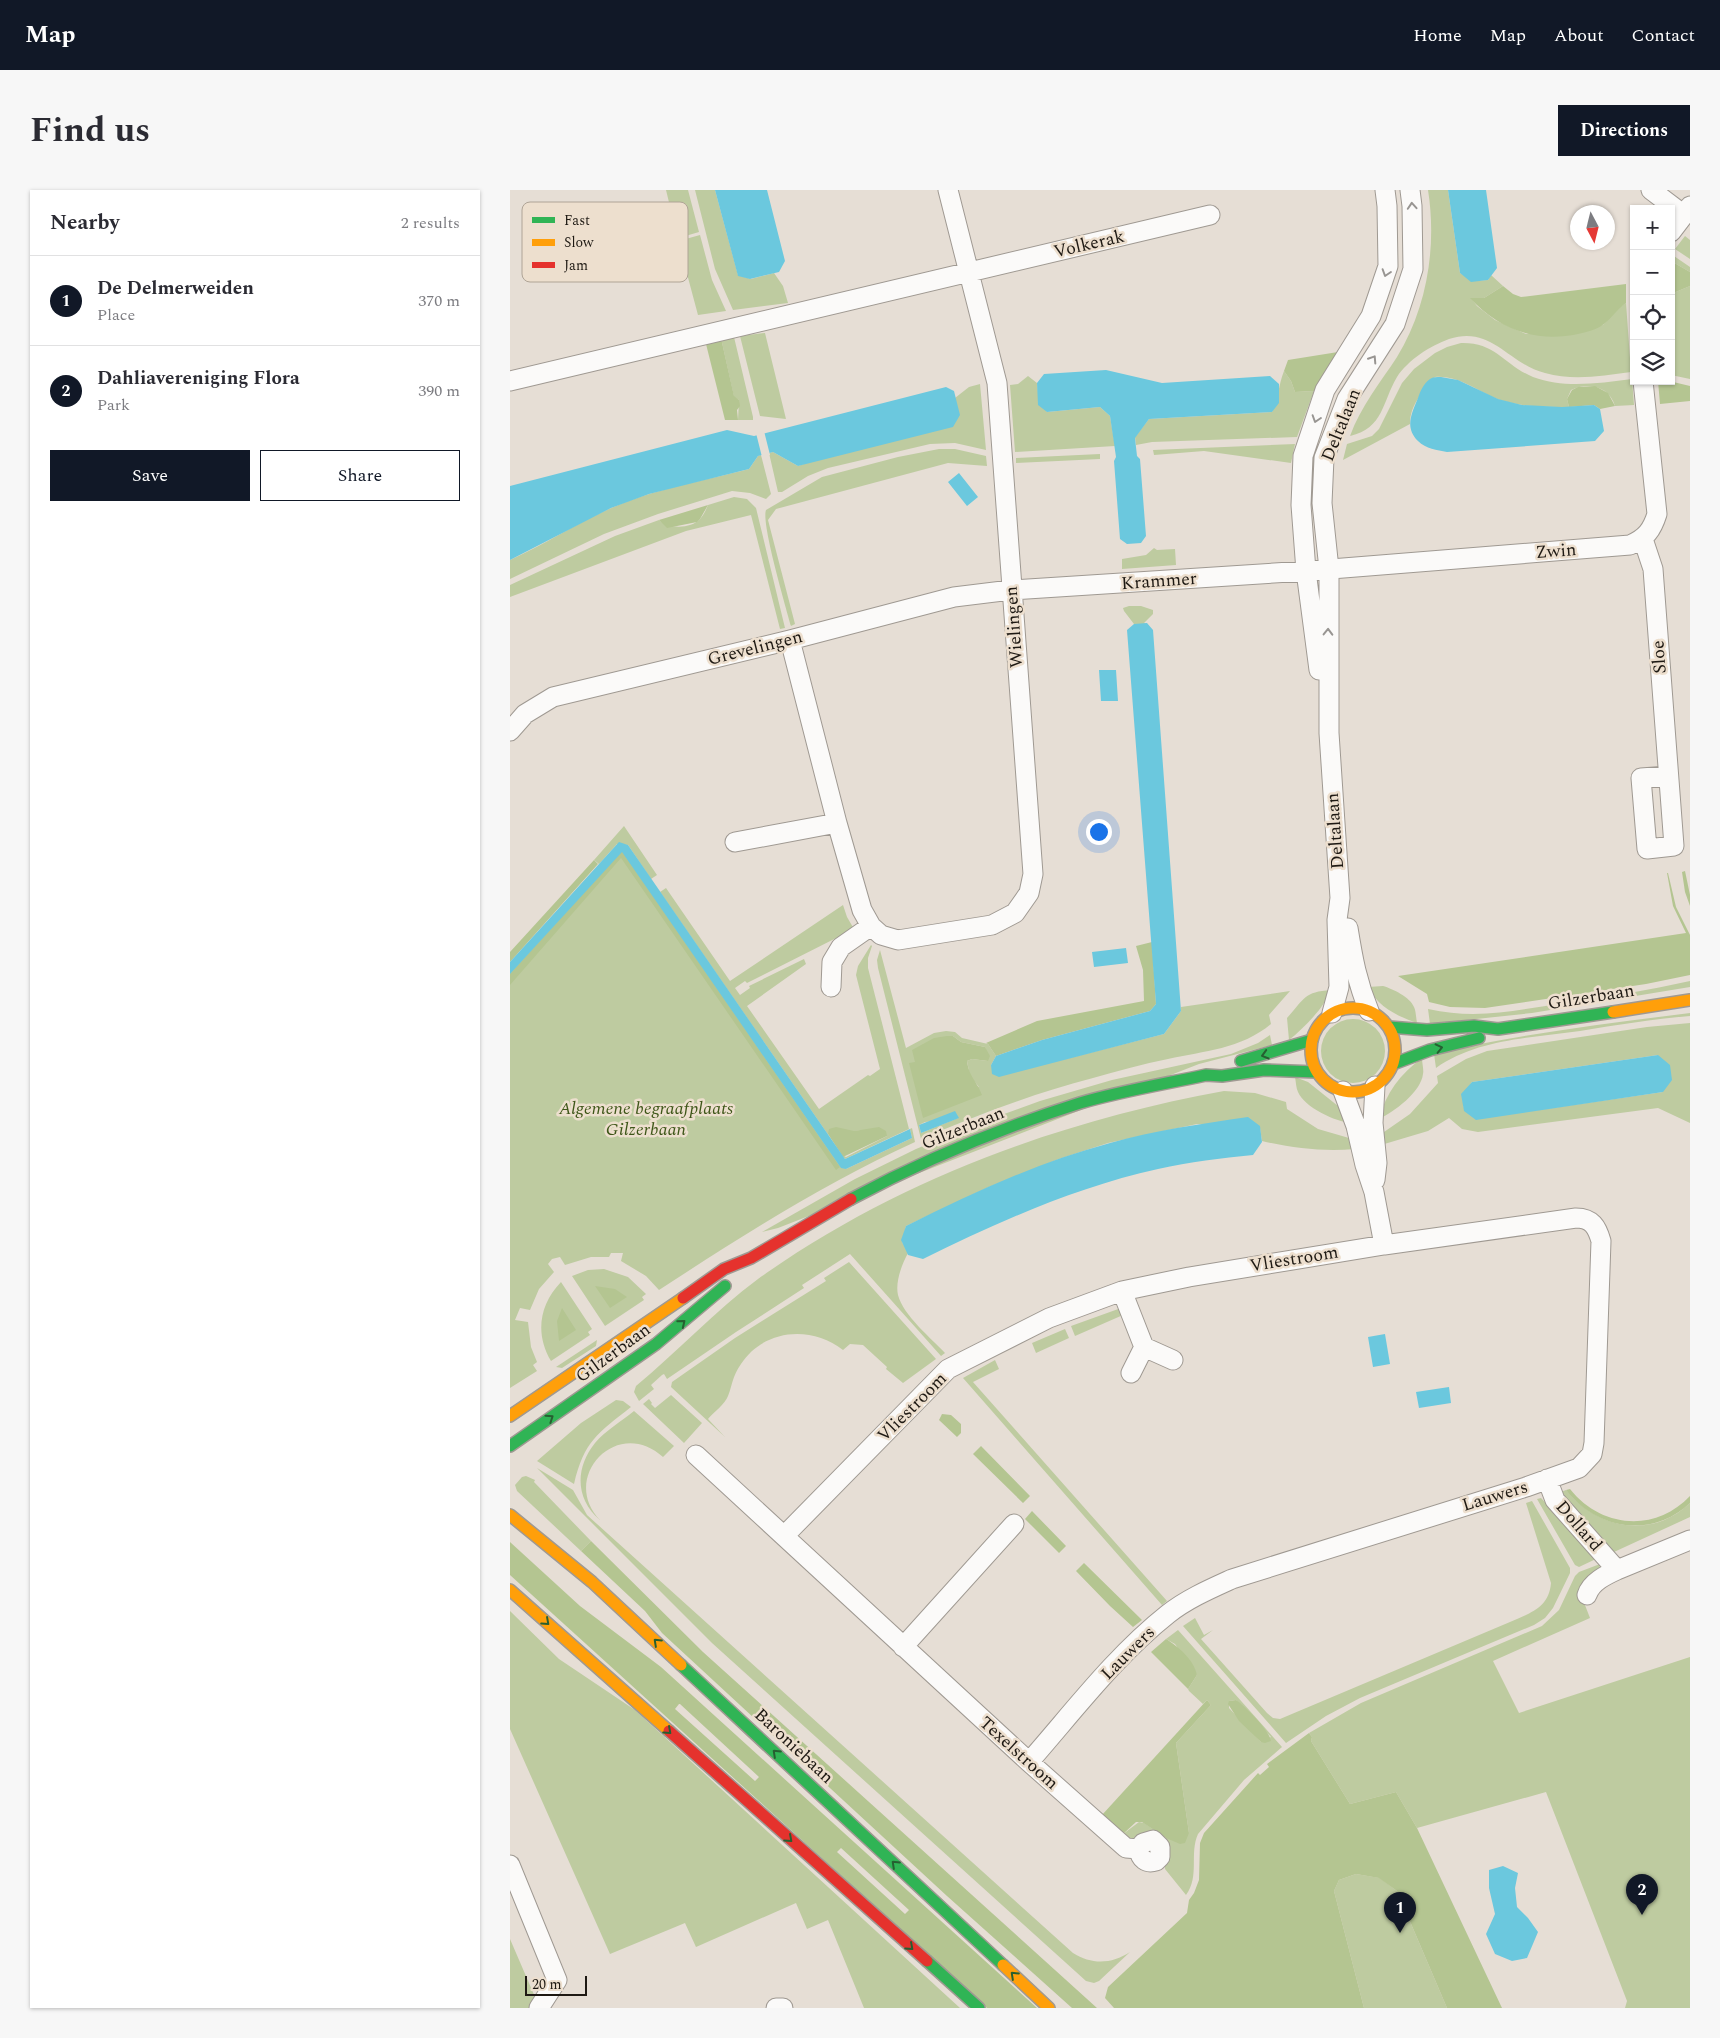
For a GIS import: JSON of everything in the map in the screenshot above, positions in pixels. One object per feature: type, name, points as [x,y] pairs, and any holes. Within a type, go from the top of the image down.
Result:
[{"type":"street","name":"Wielingen","points":[[871,926],[881,935],[898,940],[992,925],[1015,913],[1029,893],[1033,874],[997,383],[948,190]]},
{"type":"street","name":"Deltalaan","points":[[1329,733],[1315,648],[1306,571],[1301,505],[1303,456],[1325,390],[1371,316],[1388,266],[1385,190]]},
{"type":"street","name":"Deltalaan","points":[[1332,1013],[1339,987],[1337,920],[1340,898],[1329,733],[1329,569],[1322,503],[1324,458],[1347,399],[1395,324],[1412,269],[1412,206],[1410,190]]},
{"type":"street","points":[[1651,190],[1687,211],[1675,227]]},
{"type":"street","name":"Volkerak","points":[[968,273],[1210,216]]},
{"type":"street","points":[[510,380],[968,273]]},
{"type":"street","points":[[1643,385],[1658,514],[1653,528],[1643,539]]},
{"type":"street","name":"Zwin","points":[[1306,571],[1630,546],[1643,539]]},
{"type":"street","name":"Sloe","points":[[1643,539],[1653,569],[1668,776]]},
{"type":"street","name":"Krammer","points":[[1011,590],[1306,571]]},
{"type":"street","name":"Grevelingen","points":[[510,731],[525,714],[553,697],[790,640],[954,597],[1011,590]]},
{"type":"street","points":[[790,640],[836,823],[862,910],[871,926],[841,948],[832,962],[831,987]]},
{"type":"street","points":[[735,842],[836,823]]},
{"type":"street","name":"Deltalaan","points":[[1340,898],[1347,919],[1354,967],[1370,1011]]},
{"type":"street","name":"Gilzerbaan","points":[[1389,1027],[1427,1030],[1474,1026],[1498,1029],[1690,1000]]},
{"type":"street","points":[[1354,1007],[1370,1011],[1376,1014],[1389,1027],[1395,1042],[1396,1053],[1388,1074],[1375,1086],[1361,1092],[1343,1091],[1331,1086],[1316,1072],[1310,1052],[1316,1030],[1323,1020],[1332,1013],[1354,1007]]},
{"type":"street","name":"Gilzerbaan","points":[[1393,1064],[1430,1050],[1476,1039],[1498,1029]]},
{"type":"street","name":"Gilzerbaan","points":[[1206,1075],[1219,1066],[1261,1056],[1312,1040]]},
{"type":"street","name":"Gilzerbaan","points":[[510,1416],[724,1270],[751,1258],[828,1211],[898,1174],[1002,1130],[1081,1103],[1206,1075],[1222,1076],[1264,1070],[1316,1072]]},
{"type":"street","points":[[1374,1192],[1377,1163],[1373,1124],[1375,1086]]},
{"type":"street","points":[[1343,1091],[1356,1126],[1365,1165],[1374,1192],[1384,1245]]},
{"type":"street","name":"Lauwers","points":[[1029,1762],[1127,1651],[1169,1613],[1198,1595],[1232,1579],[1579,1468],[1592,1454],[1594,1443],[1600,1241],[1598,1230],[1585,1218],[1576,1218],[1384,1245]]},
{"type":"street","name":"Vliestroom","points":[[784,1536],[948,1369],[1049,1318],[1122,1291],[1189,1277],[1384,1245]]},
{"type":"street","name":"Gilzerbaan","points":[[510,1446],[616,1374],[656,1344],[732,1280],[751,1258]]},
{"type":"street","points":[[1122,1291],[1144,1347],[1173,1360]]},
{"type":"street","points":[[1131,1373],[1144,1347]]},
{"type":"street","name":"Texelstroom","points":[[696,1455],[1029,1762],[1126,1848],[1139,1849]]},
{"type":"street","name":"Dollard","points":[[1547,1479],[1555,1500],[1618,1570]]},
{"type":"street","name":"Baroniebaan","points":[[510,1515],[592,1582],[1049,2008]]},
{"type":"street","points":[[903,1647],[1014,1524]]},
{"type":"street","name":"Dollard","points":[[1587,1595],[1589,1590],[1602,1577],[1690,1540]]},
{"type":"street","points":[[510,1590],[979,2008]]},
{"type":"street","points":[[510,1865],[557,1980],[539,2008]]},
{"type":"street","points":[[776,2008],[783,2008]]},
{"type":"green space","points":[[666,190],[688,190],[699,232],[688,235],[688,202],[669,202]]},
{"type":"green space","points":[[695,190],[715,190],[738,275],[751,279],[774,273],[783,286],[788,303],[733,310],[715,269]]},
{"type":"green space","points":[[1428,190],[1448,190],[1460,273],[1473,281],[1488,280],[1491,275],[1503,286],[1484,298],[1471,298],[1477,306],[1495,320],[1526,334],[1603,325],[1617,309],[1626,303],[1630,372],[1588,377],[1566,377],[1545,373],[1532,368],[1489,341],[1477,337],[1464,336],[1449,339],[1413,359],[1397,377],[1376,420],[1370,427],[1350,436],[1365,405],[1397,357],[1416,318],[1427,277],[1430,255]]},
{"type":"green space","points":[[700,235],[712,280],[726,311],[698,315],[688,278],[688,238]]},
{"type":"green space","points":[[1685,236],[1690,240],[1690,259],[1675,249]]},
{"type":"green space","points":[[1675,257],[1690,267],[1690,272],[1675,263]]},
{"type":"green space","points":[[1675,263],[1690,272],[1690,286],[1675,292]]},
{"type":"green space","points":[[1626,284],[1626,303],[1604,324],[1588,332],[1562,336],[1547,337],[1519,331],[1493,318],[1470,298],[1484,298],[1503,286],[1513,294],[1521,297]]},
{"type":"green space","points":[[1690,286],[1690,379],[1675,376],[1675,292]]},
{"type":"green space","points":[[765,333],[786,419],[760,416],[740,336]]},
{"type":"green space","points":[[734,337],[753,420],[738,420],[739,400],[734,397],[721,338]]},
{"type":"green space","points":[[721,338],[734,396],[739,400],[738,420],[725,420],[705,340]]},
{"type":"green space","points":[[1461,343],[1483,346],[1492,350],[1523,372],[1545,381],[1582,384],[1630,379],[1630,385],[1632,385],[1634,405],[1615,406],[1609,394],[1604,390],[1585,386],[1571,390],[1567,399],[1569,407],[1525,405],[1500,400],[1460,381],[1435,377],[1415,404],[1410,424],[1343,460],[1347,444],[1372,436],[1379,429],[1402,383],[1414,369],[1435,353]]},
{"type":"green space","points":[[1338,352],[1314,391],[1295,392],[1291,381],[1284,371],[1288,360]]},
{"type":"green space","points":[[1284,371],[1291,381],[1295,392],[1314,391],[1297,437],[1152,442],[1136,445],[1135,437],[1149,419],[1272,412]]},
{"type":"green space","points":[[1028,376],[1037,383],[1039,401],[1047,412],[1100,407],[1110,416],[1115,446],[1015,452],[1010,385],[1018,384]]},
{"type":"green space","points":[[1675,382],[1690,386],[1690,401],[1660,404],[1658,385],[1675,385]]},
{"type":"green space","points":[[980,384],[986,450],[955,443],[930,444],[828,468],[808,476],[782,492],[778,492],[769,453],[773,452],[798,466],[958,410],[955,398],[969,387]]},
{"type":"green space","points":[[1595,386],[1608,393],[1615,406],[1600,409],[1594,405],[1569,407],[1567,399],[1572,390],[1578,387]]},
{"type":"green space","points":[[1295,444],[1291,463],[1204,451],[1154,455],[1153,450]]},
{"type":"green space","points":[[939,449],[955,449],[986,456],[987,466],[948,463],[776,509],[768,520],[795,624],[791,626],[770,547],[765,518],[766,510],[822,477],[898,457]]},
{"type":"green space","points":[[1100,454],[1100,459],[1016,463],[1016,458]]},
{"type":"green space","points":[[761,455],[771,494],[766,499],[750,493],[732,491],[658,514],[604,534],[510,579],[510,560],[596,515],[643,496],[749,469],[758,456]]},
{"type":"green space","points":[[734,497],[747,499],[756,508],[785,628],[780,629],[751,515],[686,531],[510,597],[510,585],[615,536],[659,520],[668,525],[680,527],[691,525],[701,518],[708,505]]},
{"type":"green space","points":[[708,505],[697,522],[667,528],[659,520]]},
{"type":"green space","points":[[1154,548],[1157,550],[1175,549],[1176,565],[1122,569],[1122,559],[1146,555]]},
{"type":"green space","points":[[1141,606],[1153,610],[1153,614],[1144,623],[1147,624],[1134,624],[1123,608]]},
{"type":"green space","points":[[624,826],[657,875],[651,879],[628,845],[617,844],[599,864],[594,860]]},
{"type":"green space","name":"Algemene begraafplaats Gilzerbaan","points":[[622,845],[846,1169],[912,1138],[910,1129],[912,1128],[915,1142],[816,1193],[753,1230],[659,1290],[646,1276],[621,1261],[623,1253],[611,1253],[609,1257],[591,1257],[565,1265],[560,1257],[552,1259],[548,1264],[554,1272],[539,1289],[530,1310],[520,1308],[515,1320],[528,1322],[531,1347],[537,1362],[533,1365],[537,1371],[510,1388],[510,968]]},
{"type":"green space","points":[[620,852],[623,852],[840,1167],[836,1170],[621,858],[510,985],[510,974]]},
{"type":"green space","points":[[594,860],[598,864],[510,962],[510,952]]},
{"type":"green space","points":[[1685,871],[1690,895],[1690,906],[1685,892],[1682,872]]},
{"type":"green space","points":[[1667,873],[1676,907],[1690,935],[1690,975],[1646,984],[1485,1008],[1450,1007],[1429,1002],[1427,994],[1398,976],[1686,933],[1673,906]]},
{"type":"green space","points":[[666,888],[730,981],[843,905],[854,929],[747,983],[745,981],[735,988],[740,995],[750,988],[749,986],[804,959],[806,964],[747,1006],[819,1109],[868,1075],[870,1076],[880,1069],[856,975],[858,966],[871,945],[868,968],[909,1129],[845,1159],[842,1155],[846,1157],[887,1136],[864,1130],[828,1134],[829,1136],[660,892]]},
{"type":"green space","points":[[1152,942],[1156,1004],[1150,1011],[1042,1040],[996,1056],[986,1043],[1037,1021],[1144,1001],[1143,970],[1136,946]]},
{"type":"green space","points":[[880,950],[906,1048],[934,1033],[955,1032],[962,1038],[988,1044],[996,1056],[991,1065],[1006,1074],[1164,1034],[1181,1011],[1181,1007],[1290,991],[1269,1015],[1271,1024],[1235,1044],[1140,1065],[1050,1090],[985,1113],[921,1139],[877,960]],"holes":[[[953,1036],[961,1042],[985,1047],[988,1061],[972,1059],[967,1061],[970,1076],[979,1087],[915,1062]],[[958,1118],[921,1133],[919,1125],[925,1122]]]},
{"type":"green space","points":[[1690,981],[1690,987],[1532,1013],[1430,1024],[1428,1009],[1464,1014],[1497,1013],[1612,996]]},
{"type":"green space","points":[[1383,986],[1396,991],[1412,1003],[1417,1023],[1389,1010],[1377,1000],[1368,987]]},
{"type":"green space","points":[[1331,990],[1324,1004],[1301,1030],[1289,1040],[1287,1018],[1310,994]]},
{"type":"green space","points":[[1690,1013],[1690,1016],[1648,1020],[1505,1041],[1469,1051],[1452,1058],[1436,1068],[1434,1054],[1466,1047],[1561,1030]]},
{"type":"green space","points":[[1353,1019],[1365,1021],[1376,1028],[1383,1039],[1385,1051],[1383,1063],[1376,1074],[1365,1081],[1353,1083],[1341,1081],[1330,1074],[1323,1063],[1321,1051],[1323,1039],[1330,1028],[1341,1021]]},
{"type":"green space","points":[[1690,1023],[1690,1123],[1658,1108],[1478,1132],[1462,1129],[1449,1118],[1428,1131],[1381,1145],[1384,1132],[1410,1114],[1438,1083],[1437,1076],[1466,1059],[1487,1051],[1647,1027]],"holes":[[[1658,1055],[1663,1092],[1476,1119],[1464,1108],[1462,1096],[1472,1082]]]},
{"type":"green space","points":[[1270,1035],[1272,1045],[1199,1064],[778,1228],[762,1232],[855,1179],[916,1149],[982,1122],[1040,1101],[1112,1080],[1231,1054],[1258,1043]]},
{"type":"green space","points":[[953,1036],[961,1042],[985,1047],[990,1056],[988,1061],[972,1059],[967,1061],[969,1071],[982,1095],[923,1118],[909,1063],[915,1062],[912,1050],[934,1038]]},
{"type":"green space","points":[[1422,1058],[1423,1074],[1417,1088],[1406,1101],[1379,1119],[1390,1092],[1401,1077]]},
{"type":"green space","points":[[1295,1077],[1308,1082],[1338,1106],[1351,1123],[1329,1117],[1313,1108],[1301,1098],[1296,1087]]},
{"type":"green space","points":[[1224,1091],[1255,1093],[1286,1102],[1287,1109],[1318,1129],[1349,1138],[1355,1149],[1320,1150],[1285,1146],[1262,1141],[1260,1128],[1197,1124],[1108,1143],[1059,1159],[989,1187],[906,1226],[902,1242],[908,1253],[898,1279],[898,1295],[911,1318],[945,1353],[941,1356],[850,1254],[802,1285],[804,1288],[667,1379],[664,1374],[662,1375],[651,1385],[654,1389],[639,1401],[634,1392],[636,1386],[727,1304],[758,1279],[811,1244],[865,1212],[922,1184],[980,1159],[1040,1138],[1101,1119]]},
{"type":"green space","points":[[836,1127],[854,1131],[879,1127],[886,1131],[887,1136],[843,1157],[828,1134],[829,1129]]},
{"type":"green space","points":[[849,1262],[936,1359],[903,1383],[886,1369],[887,1367],[863,1345],[850,1344],[843,1350],[830,1342],[803,1334],[789,1334],[775,1338],[751,1352],[741,1364],[734,1376],[727,1399],[708,1419],[725,1437],[671,1387],[672,1382],[735,1338],[826,1281],[824,1278]]},
{"type":"green space","points":[[604,1269],[628,1277],[646,1294],[642,1297],[644,1300],[605,1326],[572,1276],[588,1270]]},
{"type":"green space","points":[[561,1282],[592,1329],[588,1332],[590,1335],[551,1361],[543,1340],[542,1320],[548,1300]]},
{"type":"green space","points":[[595,1286],[615,1289],[627,1297],[610,1308]]},
{"type":"green space","points":[[562,1308],[576,1330],[559,1341],[557,1321]]},
{"type":"green space","points":[[1121,1308],[1123,1315],[1075,1336],[1071,1326]]},
{"type":"green space","points":[[1065,1329],[1069,1338],[1036,1353],[1032,1343]]},
{"type":"green space","points":[[597,1340],[596,1346],[562,1368],[556,1367]]},
{"type":"green space","points":[[995,1360],[999,1369],[973,1382],[1167,1601],[1162,1605],[963,1378]]},
{"type":"green space","points":[[671,1395],[702,1423],[684,1443],[643,1404],[649,1399],[655,1408]]},
{"type":"green space","points":[[616,1400],[623,1401],[631,1407],[594,1439],[582,1457],[574,1484],[537,1461],[581,1423]]},
{"type":"green space","points":[[634,1411],[674,1446],[663,1457],[645,1446],[628,1443],[612,1447],[599,1457],[590,1471],[586,1487],[589,1504],[600,1520],[586,1503],[582,1493],[581,1473],[584,1463],[595,1443]]},
{"type":"green space","points":[[942,1414],[951,1415],[961,1424],[961,1433],[957,1437],[939,1420]]},
{"type":"green space","points":[[981,1446],[1030,1496],[1023,1503],[973,1454]]},
{"type":"green space","points":[[537,1468],[573,1490],[587,1515],[1073,1953],[1087,1960],[1102,1962],[1116,1959],[1130,1952],[1099,1981],[1094,1983],[1086,1981],[712,1643]]},
{"type":"green space","points":[[526,1476],[535,1480],[534,1482],[591,1541],[581,1551],[517,1491],[515,1485],[522,1477]]},
{"type":"green space","points":[[1570,1489],[1597,1512],[1612,1518],[1628,1521],[1645,1520],[1661,1516],[1676,1508],[1690,1496],[1690,1503],[1675,1514],[1659,1522],[1625,1525],[1593,1514],[1579,1504],[1566,1490]]},
{"type":"green space","points":[[1566,1490],[1593,1514],[1625,1525],[1659,1522],[1675,1515],[1690,1503],[1690,1517],[1614,1552],[1564,1501],[1561,1492]]},
{"type":"green space","points":[[1541,1498],[1598,1558],[1579,1567],[1575,1565],[1537,1499]]},
{"type":"green space","points":[[1532,1501],[1570,1568],[1570,1573],[1553,1608],[1545,1618],[1534,1625],[1360,1698],[1326,1716],[1286,1743],[1183,1626],[1195,1618],[1204,1635],[1213,1630],[1201,1639],[1267,1713],[1273,1718],[1280,1719],[1525,1616],[1542,1604],[1547,1598],[1551,1583],[1526,1503]]},
{"type":"green space","points":[[1032,1511],[1066,1546],[1059,1553],[1025,1519]]},
{"type":"green space","points":[[591,1541],[703,1652],[1097,2008],[1072,2008],[947,1896],[662,1633],[645,1611],[581,1551]]},
{"type":"green space","points":[[510,1542],[580,1606],[661,1667],[1037,2008],[987,2008],[510,1575]],"holes":[[[680,1704],[759,1777],[755,1781],[675,1709]],[[841,1848],[909,1910],[905,1914],[837,1852]]]},
{"type":"green space","points":[[1084,1563],[1142,1620],[1133,1627],[1110,1606],[1076,1571]]},
{"type":"green space","points":[[1600,1564],[1599,1571],[1583,1600],[1590,1618],[1493,1661],[1519,1713],[1690,1657],[1690,2008],[1625,2008],[1627,2001],[1546,1792],[1417,1828],[1396,1792],[1350,1804],[1311,1741],[1312,1737],[1309,1733],[1361,1703],[1542,1626],[1559,1610],[1575,1576],[1579,1572]]},
{"type":"green space","points":[[510,1611],[559,1659],[635,1710],[960,2008],[864,2008],[828,1920],[807,1929],[796,1903],[696,1947],[685,1923],[610,1954],[510,1729]]},
{"type":"green space","points":[[1178,1630],[1282,1747],[1244,1780],[1198,1834],[1194,1849],[1193,1880],[1186,1895],[1165,1869],[1165,1863],[1170,1854],[1168,1848],[1148,1832],[1131,1839],[1123,1834],[1139,1822],[1144,1823],[1166,1838],[1189,1833],[1176,1743],[1211,1705],[1207,1700],[1203,1704],[1189,1691],[1188,1689],[1197,1675],[1175,1644],[1166,1639]],"holes":[[[1236,1700],[1271,1737],[1261,1742],[1229,1708],[1229,1701]]]},
{"type":"green space","points":[[1166,1639],[1185,1654],[1193,1664],[1197,1675],[1188,1689],[1151,1652]]},
{"type":"green space","points":[[1207,1700],[1211,1705],[1176,1743],[1189,1833],[1185,1843],[1180,1844],[1166,1838],[1142,1822],[1136,1822],[1123,1834],[1102,1815]]},
{"type":"green space","points":[[1236,1700],[1262,1725],[1271,1741],[1261,1742],[1239,1721],[1228,1704],[1229,1701]]},
{"type":"green space","points":[[1309,1733],[1312,1737],[1311,1741],[1350,1804],[1396,1792],[1417,1828],[1502,2008],[1447,2008],[1397,1891],[1379,1878],[1356,1874],[1339,1880],[1334,1891],[1364,2008],[1114,2008],[1105,1998],[1108,1987],[1187,1913],[1189,1900],[1199,1880],[1200,1843],[1204,1833],[1258,1773],[1260,1775],[1269,1767],[1267,1764]]},
{"type":"green space","points":[[1356,1874],[1380,1878],[1397,1891],[1447,2008],[1364,2008],[1334,1891],[1339,1880]]},
{"type":"green space","points":[[510,1939],[535,1997],[529,2008],[510,2008]]},
{"type":"water","points":[[715,190],[767,190],[785,261],[779,272],[750,279],[738,276]]},
{"type":"water","points":[[1448,190],[1486,190],[1497,268],[1488,280],[1471,282],[1460,273]]},
{"type":"water","points":[[1106,370],[1162,383],[1270,376],[1279,384],[1279,403],[1272,412],[1149,419],[1135,438],[1137,456],[1140,459],[1146,536],[1141,543],[1127,544],[1120,539],[1114,461],[1116,457],[1110,416],[1100,407],[1047,412],[1038,405],[1037,383],[1044,374]]},
{"type":"water","points":[[1441,377],[1458,380],[1498,399],[1522,405],[1562,407],[1594,405],[1600,409],[1604,431],[1595,441],[1447,452],[1432,449],[1418,441],[1410,425],[1414,409],[1424,386],[1431,378]]},
{"type":"water","points":[[946,387],[954,391],[960,415],[953,427],[798,466],[773,452],[758,456],[749,469],[649,494],[611,508],[510,560],[510,486],[727,430],[754,436]]},
{"type":"water","points":[[959,473],[978,497],[967,506],[948,482]]},
{"type":"water","points":[[1147,623],[1153,630],[1181,1011],[1164,1034],[999,1077],[992,1074],[991,1065],[996,1056],[1042,1040],[1150,1011],[1156,1004],[1127,630],[1134,624]]},
{"type":"water","points":[[1099,670],[1116,670],[1118,701],[1101,701]]},
{"type":"water","points":[[619,842],[628,845],[845,1159],[910,1129],[912,1138],[846,1169],[841,1168],[622,852],[510,974],[510,962]]},
{"type":"water","points":[[1126,948],[1128,963],[1094,967],[1092,952]]},
{"type":"water","points":[[1658,1055],[1670,1065],[1672,1080],[1663,1092],[1476,1120],[1464,1111],[1461,1094],[1472,1082]]},
{"type":"water","points":[[955,1111],[959,1118],[921,1133],[919,1125]]},
{"type":"water","points":[[1248,1117],[1260,1126],[1262,1142],[1253,1155],[1206,1160],[1097,1185],[1009,1219],[923,1259],[908,1255],[901,1240],[906,1226],[981,1190],[1057,1159],[1144,1134]]},
{"type":"water","points":[[1385,1334],[1390,1364],[1373,1367],[1368,1337]]},
{"type":"water","points":[[1449,1387],[1451,1403],[1419,1408],[1416,1392]]},
{"type":"water","points":[[1503,1866],[1518,1873],[1515,1888],[1517,1907],[1538,1932],[1527,1958],[1512,1961],[1495,1954],[1486,1934],[1495,1914],[1489,1888],[1489,1870]]},
{"type":"pier","points":[[764,431],[770,455],[762,457],[756,433]]},
{"type":"traffic: fast","points":[[1389,1027],[1427,1030],[1474,1026],[1498,1029],[1613,1012]]},
{"type":"traffic: fast","points":[[1393,1064],[1430,1050],[1479,1038]]},
{"type":"traffic: fast","points":[[1241,1061],[1312,1040]]},
{"type":"traffic: fast","points":[[851,1199],[906,1171],[963,1146],[1021,1123],[1080,1103],[1127,1091],[1206,1075],[1222,1076],[1264,1070],[1316,1072]]},
{"type":"traffic: fast","points":[[510,1446],[656,1344],[725,1286]]},
{"type":"traffic: fast","points":[[681,1665],[1003,1965]]},
{"type":"traffic: fast","points":[[927,1961],[979,2008]]},
{"type":"traffic: slow","points":[[1613,1012],[1690,1000]]},
{"type":"traffic: slow","points":[[1353,1008],[1369,1011],[1383,1020],[1392,1034],[1395,1050],[1392,1066],[1383,1080],[1369,1089],[1353,1092],[1337,1089],[1323,1080],[1314,1066],[1311,1050],[1314,1034],[1323,1020],[1337,1011],[1353,1008]]},
{"type":"traffic: slow","points":[[510,1416],[683,1298]]},
{"type":"traffic: slow","points":[[510,1515],[592,1582],[681,1665]]},
{"type":"traffic: slow","points":[[510,1590],[669,1731]]},
{"type":"traffic: slow","points":[[1003,1965],[1049,2008]]},
{"type":"traffic: jam","points":[[683,1298],[724,1269],[751,1258],[851,1199]]},
{"type":"traffic: jam","points":[[669,1731],[927,1961]]},
{"type":"place","name":"Dahliavereniging Flora","points":[[1642,1915]]},
{"type":"place","name":"De Delmerweiden","points":[[1400,1933]]}]
